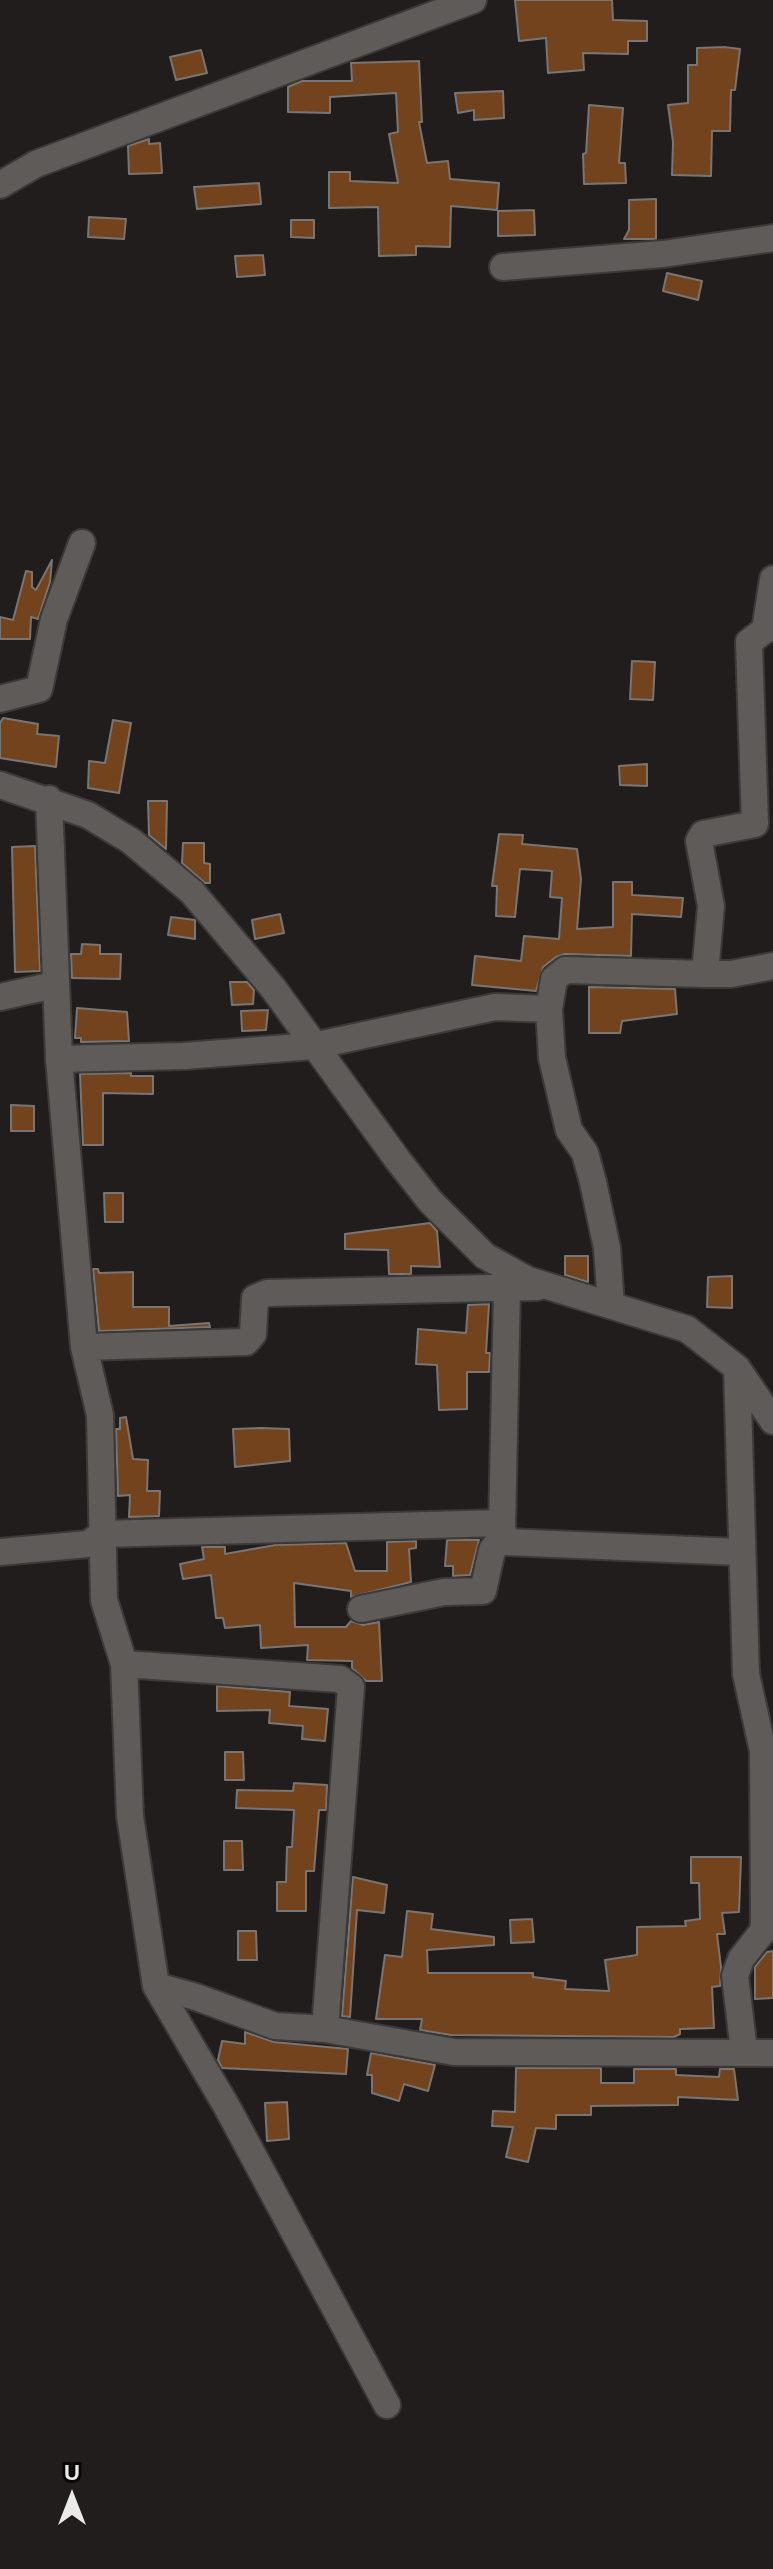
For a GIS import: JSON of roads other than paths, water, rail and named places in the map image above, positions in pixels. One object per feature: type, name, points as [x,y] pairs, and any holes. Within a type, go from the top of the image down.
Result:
[{"type":"street","points":[[0,185],[36,164],[473,0]]},
{"type":"street","points":[[503,267],[663,254],[773,238]]},
{"type":"street","points":[[0,699],[39,689],[54,619],[82,543]]},
{"type":"street","points":[[705,974],[711,906],[699,841],[703,834],[755,824],[763,749],[749,642],[765,630],[773,579]]},
{"type":"street","points":[[0,785],[49,799],[88,815],[131,841],[192,892],[273,988],[397,1159],[454,1226],[499,1266],[551,1287],[687,1329],[737,1368],[773,1421]]},
{"type":"street","points":[[49,799],[59,1059],[84,1347],[100,1415],[104,1600],[124,1664],[130,1816],[156,1986],[227,2107],[387,2405]]},
{"type":"street","points":[[611,1305],[607,1248],[599,1210],[585,1153],[569,1130],[552,1058],[549,1009],[555,975],[565,970],[731,974],[773,966]]},
{"type":"street","points":[[0,997],[54,985]]},
{"type":"street","points":[[59,1059],[184,1056],[313,1046],[495,1007],[549,1009]]},
{"type":"street","points":[[84,1347],[246,1342],[253,1334],[255,1298],[267,1293],[551,1287]]},
{"type":"street","points":[[361,1609],[444,1592],[483,1591],[492,1550],[503,1530],[507,1288]]},
{"type":"street","points":[[737,1368],[739,1552],[747,1688],[763,1751],[763,1931],[741,1959],[735,1976],[744,2051]]},
{"type":"street","points":[[0,1552],[88,1544],[102,1534],[503,1530],[515,1544],[739,1552]]},
{"type":"street","points":[[124,1664],[340,1679],[351,1687],[325,2029]]},
{"type":"street","points":[[156,1986],[275,2026],[325,2029],[454,2052],[773,2053]]}]
